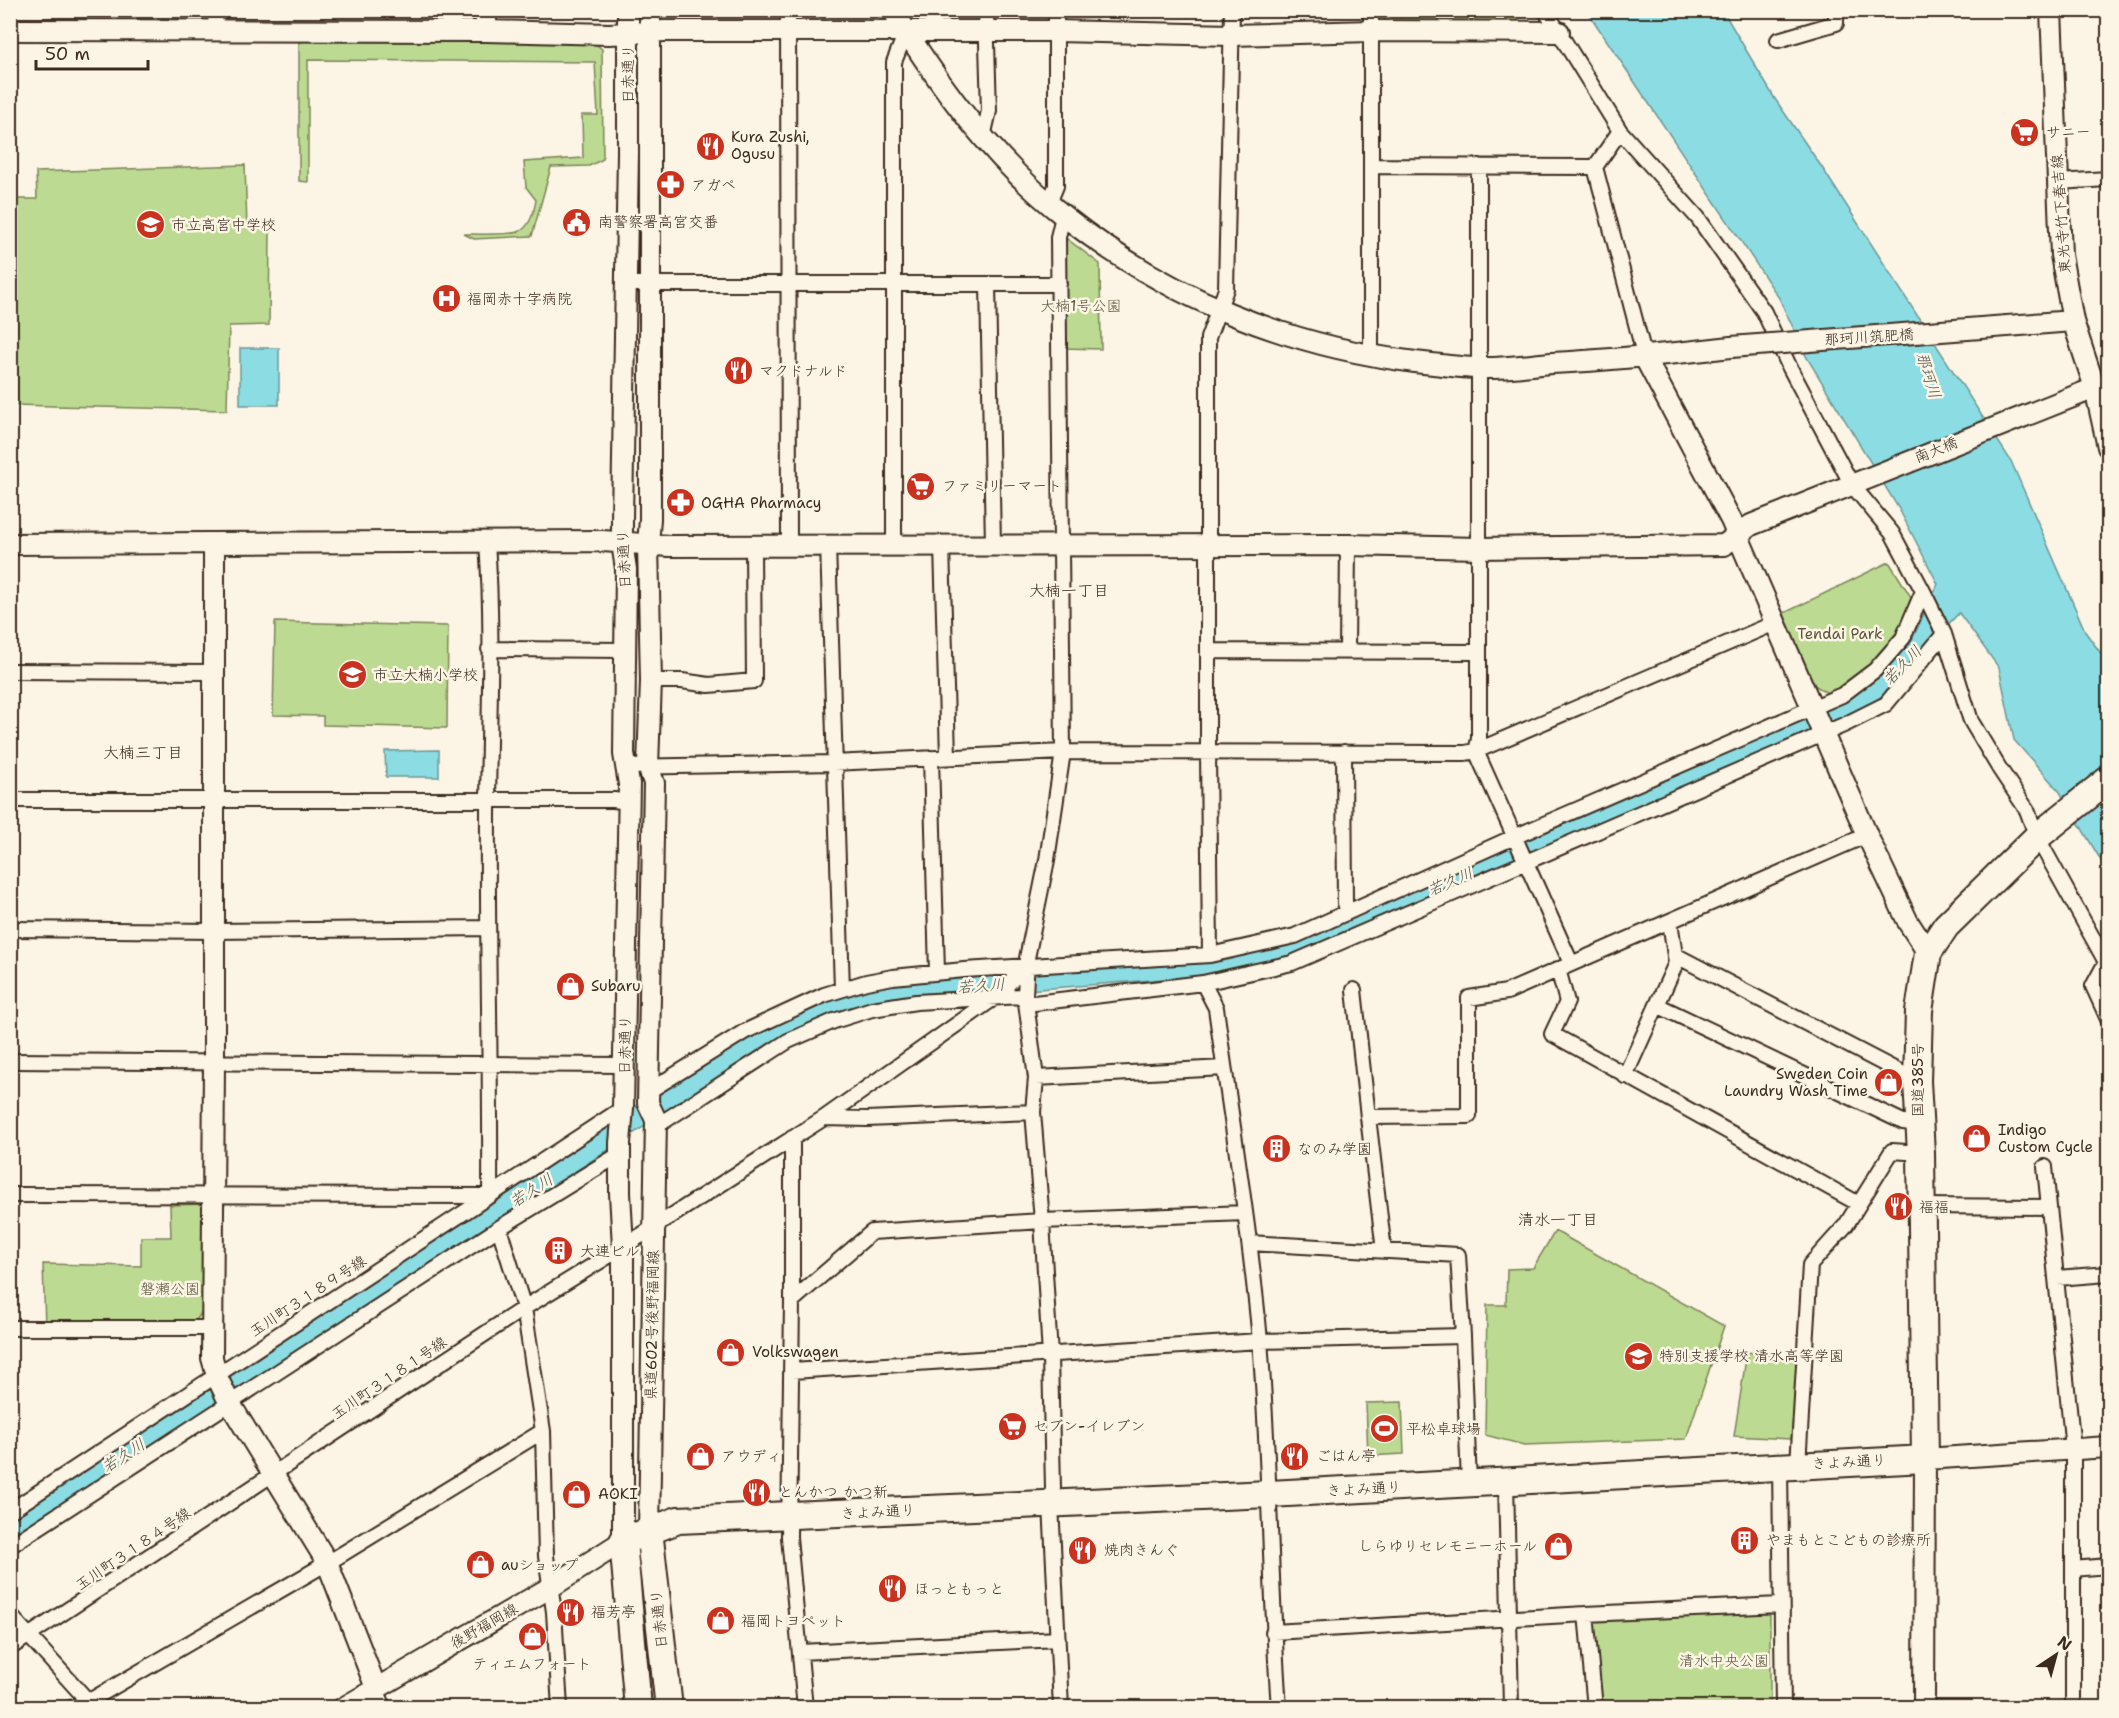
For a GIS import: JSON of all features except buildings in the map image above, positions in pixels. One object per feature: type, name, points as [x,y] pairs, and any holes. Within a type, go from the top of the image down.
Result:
[{"type":"highway","name":"国道385号","points":[[1925,1459],[1921,1154],[1917,1081],[1919,1011],[1928,954],[1946,926],[2045,831],[2109,780]]},
{"type":"highway","name":"きよみ通り","points":[[622,1541],[678,1520],[1269,1494],[1925,1459]]},
{"type":"highway","name":"日赤通り","points":[[649,1530],[669,1707]]},
{"type":"highway","name":"日赤通り","points":[[622,1541],[638,1707]]},
{"type":"street","points":[[215,10],[216,31]]},
{"type":"street","points":[[486,10],[486,31]]},
{"type":"street","name":"日赤通り","points":[[620,1149],[623,1108],[629,784],[625,767],[626,569],[622,543],[628,10]]},
{"type":"street","name":"日赤通り","points":[[650,10],[651,507],[648,545],[651,681],[648,766],[654,783],[652,1110]]},
{"type":"street","points":[[788,10],[789,545]]},
{"type":"street","name":"那珂川筑肥橋","points":[[893,10],[951,96],[983,137],[1020,177],[1056,209],[1148,274],[1219,310],[1274,331],[1371,356],[1479,368],[1645,358],[1731,347],[2073,321]]},
{"type":"street","points":[[983,137],[989,111],[986,10]]},
{"type":"street","points":[[1056,10],[1056,209],[1059,284],[1063,752],[1047,860],[1024,968],[1036,1078],[1033,1112],[1050,1356],[1053,1488],[1051,1504],[1061,1707]]},
{"type":"street","points":[[1210,956],[1208,338],[1226,288],[1232,10]]},
{"type":"street","points":[[1371,10],[1371,356]]},
{"type":"street","points":[[1545,10],[1620,131],[1698,218],[1764,312],[1790,368],[1858,482],[1892,533],[1943,631],[1971,721],[2027,810],[2045,831],[2106,962],[2093,986],[2109,1019]]},
{"type":"street","points":[[1778,40],[1836,23],[1836,10]]},
{"type":"street","name":"東光寺竹下春吉線","points":[[2051,10],[2061,255],[2073,321],[2095,388],[2109,447]]},
{"type":"street","points":[[10,30],[486,31],[628,34],[650,32],[1056,31],[1232,35],[1371,31],[1559,32]]},
{"type":"street","points":[[894,546],[894,62],[906,32]]},
{"type":"street","points":[[1620,131],[1595,167],[1645,358],[1731,520],[1867,835],[1908,922],[1928,954]]},
{"type":"street","points":[[1372,166],[1595,167]]},
{"type":"street","points":[[1479,166],[1479,739],[1476,751],[1526,863],[1564,966],[1567,1002],[1552,1035],[1859,1204]]},
{"type":"street","points":[[2058,182],[2109,179]]},
{"type":"street","points":[[626,284],[1059,284]]},
{"type":"street","points":[[988,284],[993,546]]},
{"type":"street","name":"南大橋","points":[[10,544],[622,543],[753,546],[1348,545],[1479,548],[1724,545],[1751,525],[2095,388]]},
{"type":"street","points":[[214,543],[212,1358],[229,1402],[272,1476],[327,1562],[384,1707]]},
{"type":"street","points":[[10,1195],[490,1196],[487,543]]},
{"type":"street","points":[[828,545],[833,763],[842,989]]},
{"type":"street","points":[[1347,651],[1348,545]]},
{"type":"street","points":[[651,681],[682,681],[708,685],[753,681],[753,546]]},
{"type":"street","points":[[942,546],[948,757]]},
{"type":"street","points":[[652,1110],[744,1032],[842,989],[893,977],[937,972],[1210,956],[1295,936],[1514,837],[1842,695],[1875,670],[1903,638],[1924,593]]},
{"type":"street","points":[[625,767],[833,763],[1063,752],[1465,753],[1476,751],[1775,623]]},
{"type":"street","points":[[652,1110],[788,1041],[834,1021],[872,1009],[999,995],[1022,996],[1026,999],[1203,983],[1292,963],[1886,705],[1943,631]]},
{"type":"street","points":[[489,649],[625,650]]},
{"type":"street","points":[[1209,651],[1478,652]]},
{"type":"street","points":[[10,671],[213,672]]},
{"type":"street","points":[[1344,752],[1345,903],[1348,912]]},
{"type":"street","points":[[931,759],[937,972]]},
{"type":"street","points":[[10,800],[614,800],[628,802]]},
{"type":"street","points":[[1368,1117],[1469,1116],[1469,998],[1506,992],[1867,835]]},
{"type":"street","points":[[1625,1076],[1676,963],[1670,921]]},
{"type":"street","points":[[10,929],[214,931],[488,928]]},
{"type":"street","points":[[1675,955],[1917,1081]]},
{"type":"street","name":"玉川町３１８１号線","points":[[272,1476],[524,1308],[824,1118],[999,995],[1024,968]]},
{"type":"street","points":[[1203,983],[1216,1008],[1250,1243],[1260,1341],[1279,1707]]},
{"type":"street","points":[[1354,990],[1384,1251]]},
{"type":"street","points":[[1657,1005],[1903,1122],[1919,1124]]},
{"type":"street","points":[[10,1061],[624,1065]]},
{"type":"street","points":[[1036,1078],[1224,1068]]},
{"type":"street","name":"玉川町３１８９号線","points":[[10,1511],[218,1377],[623,1108]]},
{"type":"street","name":"県道602号後野福岡線","points":[[649,1530],[654,1276],[652,1110]]},
{"type":"street","points":[[824,1118],[867,1119],[1033,1112]]},
{"type":"street","points":[[792,1138],[791,1516],[789,1537],[805,1707]]},
{"type":"street","points":[[10,1546],[620,1149]]},
{"type":"street","name":"県道602号後野福岡線","points":[[620,1149],[623,1247],[622,1541]]},
{"type":"street","points":[[1783,1707],[1780,1605],[1789,1465],[1810,1265],[1846,1225],[1892,1151],[1921,1154]]},
{"type":"street","points":[[2045,1167],[2073,1449],[2073,1707]]},
{"type":"street","points":[[1922,1206],[2049,1207]]},
{"type":"street","points":[[792,1301],[872,1232],[1042,1221],[1245,1213]]},
{"type":"street","points":[[499,1228],[524,1308],[543,1431],[546,1556],[559,1665],[560,1707]]},
{"type":"street","points":[[1250,1243],[1458,1255],[1469,1483]]},
{"type":"street","points":[[2057,1278],[2109,1274]]},
{"type":"street","points":[[10,1328],[211,1328]]},
{"type":"street","points":[[792,1371],[1260,1341],[1463,1336]]},
{"type":"street","points":[[70,1707],[89,1704],[543,1431]]},
{"type":"street","name":"きよみ通り","points":[[1925,1459],[2109,1447]]},
{"type":"street","points":[[1924,1707],[1925,1459]]},
{"type":"street","name":"玉川町３１８４号線","points":[[10,1648],[272,1476]]},
{"type":"street","points":[[1506,1480],[1511,1707]]},
{"type":"street","name":"後野福岡線","points":[[343,1707],[551,1587],[622,1541]]},
{"type":"street","points":[[2073,1569],[2109,1566]]},
{"type":"street","points":[[1274,1632],[1780,1605]]},
{"type":"street","points":[[1586,1614],[1595,1707]]},
{"type":"street","points":[[10,1615],[89,1704]]},
{"type":"street","points":[[800,1652],[1058,1639]]},
{"type":"green space","points":[[1384,11],[1506,11],[1523,22],[1384,22]]},
{"type":"green space","points":[[299,38],[593,42],[602,49],[603,159],[589,166],[551,167],[532,236],[474,239],[464,234],[514,233],[526,227],[533,214],[536,200],[526,187],[524,162],[583,158],[582,115],[598,115],[595,62],[308,60],[308,182],[299,181]]},
{"type":"green space","points":[[245,165],[247,228],[270,230],[269,325],[229,326],[227,410],[11,405],[11,199],[37,199],[36,172]]},
{"type":"green space","name":"大楠1号公園","points":[[1062,235],[1100,264],[1101,349],[1063,348]]},
{"type":"green space","name":"Tendai Park","points":[[1889,562],[1913,600],[1902,627],[1893,642],[1877,659],[1856,677],[1829,694],[1814,685],[1782,614]]},
{"type":"green space","points":[[275,622],[448,626],[447,728],[323,725],[323,716],[273,715]]},
{"type":"green space","name":"磐瀬公園","points":[[207,1204],[207,1304],[193,1325],[45,1326],[43,1264],[141,1266],[141,1237],[171,1237],[170,1205]]},
{"type":"green space","points":[[1555,1231],[1724,1326],[1686,1439],[1524,1445],[1485,1435],[1487,1305],[1506,1305],[1507,1269],[1533,1268]]},
{"type":"green space","points":[[1747,1352],[1798,1360],[1791,1439],[1734,1436]]},
{"type":"green space","name":"平松卓球場","points":[[1402,1402],[1404,1454],[1368,1456],[1366,1403]]},
{"type":"green space","name":"清水中央公園","points":[[1770,1613],[1770,1704],[1767,1708],[1600,1707],[1593,1619]]},
{"type":"water","points":[[1587,11],[1723,11],[1775,99],[1821,166],[2011,461],[2086,633],[2108,663],[2108,872],[2060,792],[2014,740],[1999,668],[1959,613],[1892,688],[1856,716],[1304,953],[1200,976],[915,999],[851,1013],[683,1101],[11,1540],[11,1514],[674,1081],[778,1019],[866,985],[1051,968],[1198,963],[1299,941],[1773,727],[1878,674],[1910,644],[1938,584],[1899,509],[1806,356],[1779,298]]},
{"type":"water","points":[[240,348],[279,348],[279,405],[240,405]]},
{"type":"water","points":[[439,750],[439,777],[386,777],[385,751]]},
{"type":"place","name":"サニー","points":[[2025,132]]},
{"type":"place","name":"Kura Zushi, Ogusu","points":[[710,146]]},
{"type":"place","name":"アガペ","points":[[670,185]]},
{"type":"place","name":"南警察署高宮交番","points":[[577,222]]},
{"type":"place","name":"市立高宮中学校","points":[[150,225]]},
{"type":"place","name":"福岡赤十字病院","points":[[446,299]]},
{"type":"place","name":"マクドナルド","points":[[738,371]]},
{"type":"place","name":"ファミリーマート","points":[[921,486]]},
{"type":"place","name":"OGHA Pharmacy","points":[[680,503]]},
{"type":"place","name":"市立大楠小学校","points":[[352,675]]},
{"type":"place","name":"Subaru","points":[[570,986]]},
{"type":"place","name":"Sweden Coin Laundry Wash Time","points":[[1889,1083]]},
{"type":"place","name":"Indigo Custom Cycle","points":[[1977,1139]]},
{"type":"place","name":"なのみ学園","points":[[1276,1149]]},
{"type":"place","name":"福福","points":[[1898,1207]]},
{"type":"place","name":"大連ビル","points":[[559,1251]]},
{"type":"place","name":"Volkswagen","points":[[731,1352]]},
{"type":"place","name":"特別支援学校 清水高等学園","points":[[1638,1356]]},
{"type":"place","name":"セブン-イレブン","points":[[1012,1426]]},
{"type":"place","name":"平松卓球場","points":[[1385,1429]]},
{"type":"place","name":"アウディ","points":[[700,1456]]},
{"type":"place","name":"ごはん亭","points":[[1295,1456]]},
{"type":"place","name":"とんかつ かつ新","points":[[757,1492]]},
{"type":"place","name":"AOKI","points":[[577,1494]]},
{"type":"place","name":"やまもとこどもの診療所","points":[[1745,1540]]},
{"type":"place","name":"しらゆりセレモニーホール","points":[[1558,1546]]},
{"type":"place","name":"焼肉きんぐ","points":[[1083,1550]]},
{"type":"place","name":"auショップ","points":[[480,1565]]},
{"type":"place","name":"ほっともっと","points":[[893,1589]]},
{"type":"place","name":"福芳亭","points":[[570,1612]]},
{"type":"place","name":"福岡トヨペット","points":[[720,1621]]},
{"type":"place","name":"ティエムフォート","points":[[532,1637]]},
{"type":"district","name":"大楠一丁目","points":[[1069,590]]},
{"type":"district","name":"大楠三丁目","points":[[143,752]]},
{"type":"district","name":"清水一丁目","points":[[1558,1219]]},
{"type":"water label","name":"那珂川","points":[[1929,375]]},
{"type":"water label","name":"若久川","points":[[1902,665]]},
{"type":"water label","name":"若久川","points":[[1450,881]]},
{"type":"water label","name":"若久川","points":[[981,985]]},
{"type":"water label","name":"若久川","points":[[531,1190]]},
{"type":"water label","name":"若久川","points":[[123,1455]]}]
